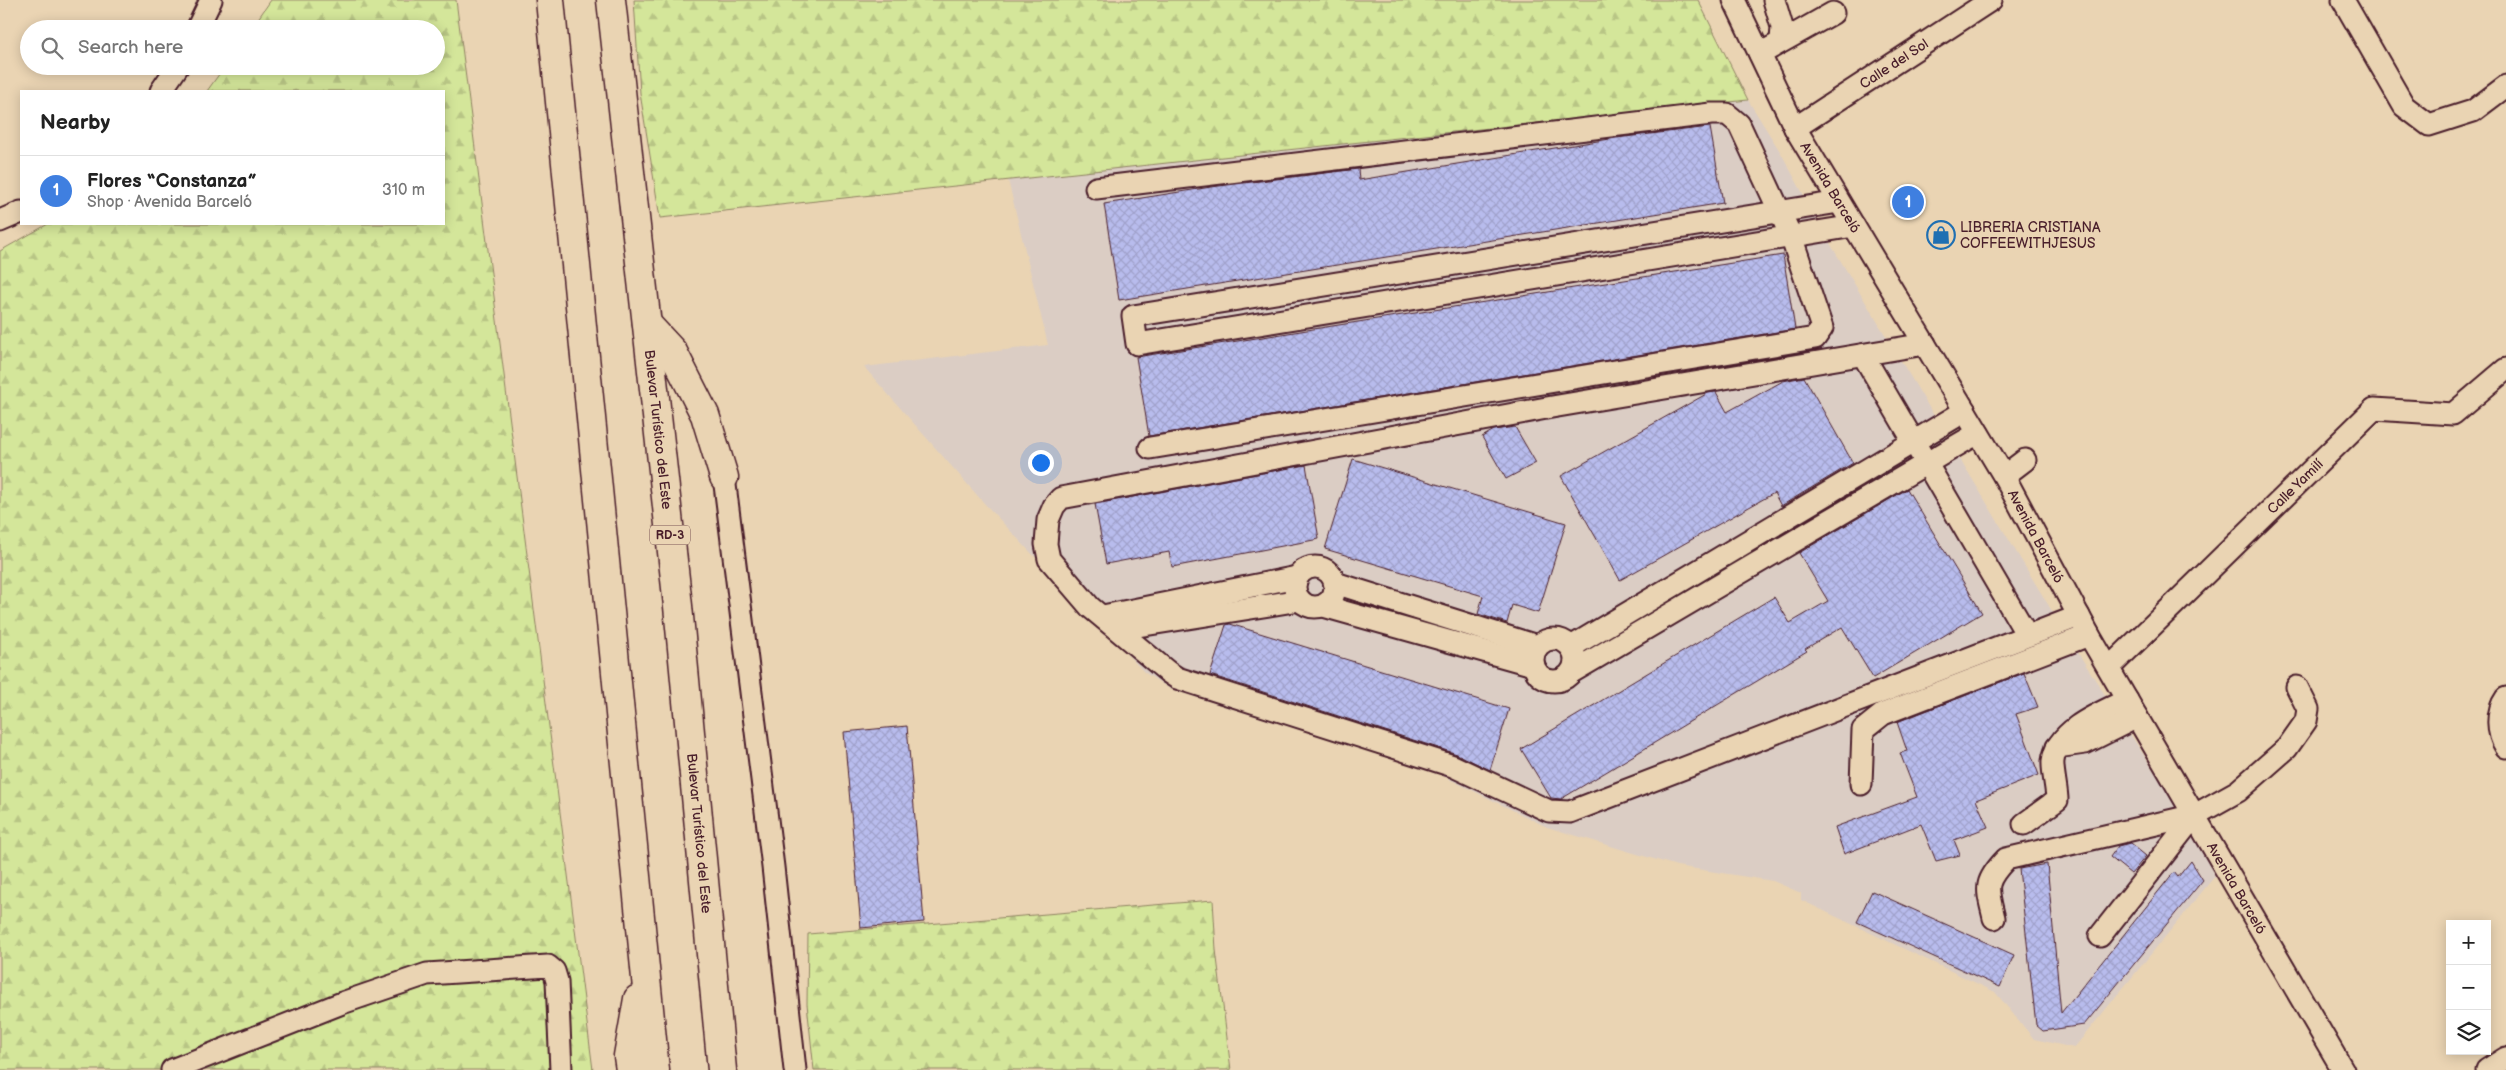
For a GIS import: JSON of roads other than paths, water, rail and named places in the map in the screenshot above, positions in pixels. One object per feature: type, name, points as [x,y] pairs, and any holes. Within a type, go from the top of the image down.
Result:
[{"type":"highway","points":[[550,0],[655,1070]]},
{"type":"highway","name":"Bulevar Turístico del Este","points":[[611,0],[679,616],[722,1070]]},
{"type":"highway","points":[[647,324],[673,352],[705,415],[724,477]]},
{"type":"highway","points":[[630,1070],[628,1056],[644,963]]},
{"type":"street","points":[[201,20],[210,0]]},
{"type":"street","name":"Avenida Barceló","points":[[1734,0],[1795,128],[2004,476],[2089,634],[2343,1070]]},
{"type":"street","points":[[1774,0],[1782,27],[1781,40]]},
{"type":"street","name":"Calle del Sol","points":[[1795,128],[1991,0]]},
{"type":"street","points":[[2343,0],[2404,106],[2428,125],[2473,111],[2506,86]]},
{"type":"street","points":[[1760,54],[1781,40],[1833,13]]},
{"type":"street","points":[[161,90],[172,75]]},
{"type":"street","points":[[1096,188],[1711,114],[1727,114],[1739,124],[1781,211],[1822,328],[1815,338],[1150,448]]},
{"type":"street","points":[[1839,202],[1133,316],[1137,344],[1854,226]]},
{"type":"street","points":[[0,221],[20,212]]},
{"type":"street","points":[[1924,344],[1552,407],[1061,498],[1054,506],[1048,520],[1046,544],[1049,559],[1090,607],[1120,629],[1177,678],[1453,766],[1528,803],[1549,811],[1570,812],[2079,616]]},
{"type":"street","points":[[1863,355],[2027,635]]},
{"type":"street","name":"Calle Yamilí","points":[[2109,668],[2374,409],[2452,414],[2506,369]]},
{"type":"street","points":[[1571,647],[1965,411]]},
{"type":"street","points":[[1535,656],[1541,677],[1554,682],[1561,681],[1572,672],[1978,433]]},
{"type":"street","points":[[2004,476],[2025,460]]},
{"type":"street","points":[[724,477],[773,867],[796,1070]]},
{"type":"street","points":[[1102,616],[1297,577],[1306,569],[1318,567],[1329,572],[1335,583],[1333,597],[1322,606]]},
{"type":"street","points":[[1297,577],[1295,589],[1300,600],[1310,606],[1322,606],[1535,656]]},
{"type":"street","points":[[1335,583],[1535,656]]},
{"type":"street","points":[[1120,629],[1300,600]]},
{"type":"street","points":[[1861,784],[1863,730],[1883,714],[2089,634]]},
{"type":"street","points":[[1535,656],[1555,639],[1567,642],[1576,659],[1572,672]]},
{"type":"street","points":[[1994,918],[1988,892],[1991,875],[2006,859],[2194,815],[2238,791],[2287,748],[2306,721],[2308,709],[2297,687]]},
{"type":"street","points":[[2506,698],[2498,718],[2501,738],[2506,747]]},
{"type":"street","points":[[2024,824],[2057,800],[2052,762],[2058,747],[2078,724],[2132,708]]},
{"type":"street","points":[[2100,936],[2194,815]]},
{"type":"street","points":[[172,1070],[342,1003],[427,974],[548,966],[554,972],[557,980],[561,1070]]},
{"type":"street","points":[[2487,1070],[2506,1058]]},
{"type":"place","name":"Flores “Constanza”","points":[[1908,202]]},
{"type":"place","name":"LIBRERIA CRISTIANA COFFEEWITHJESUS","points":[[1941,235]]}]
